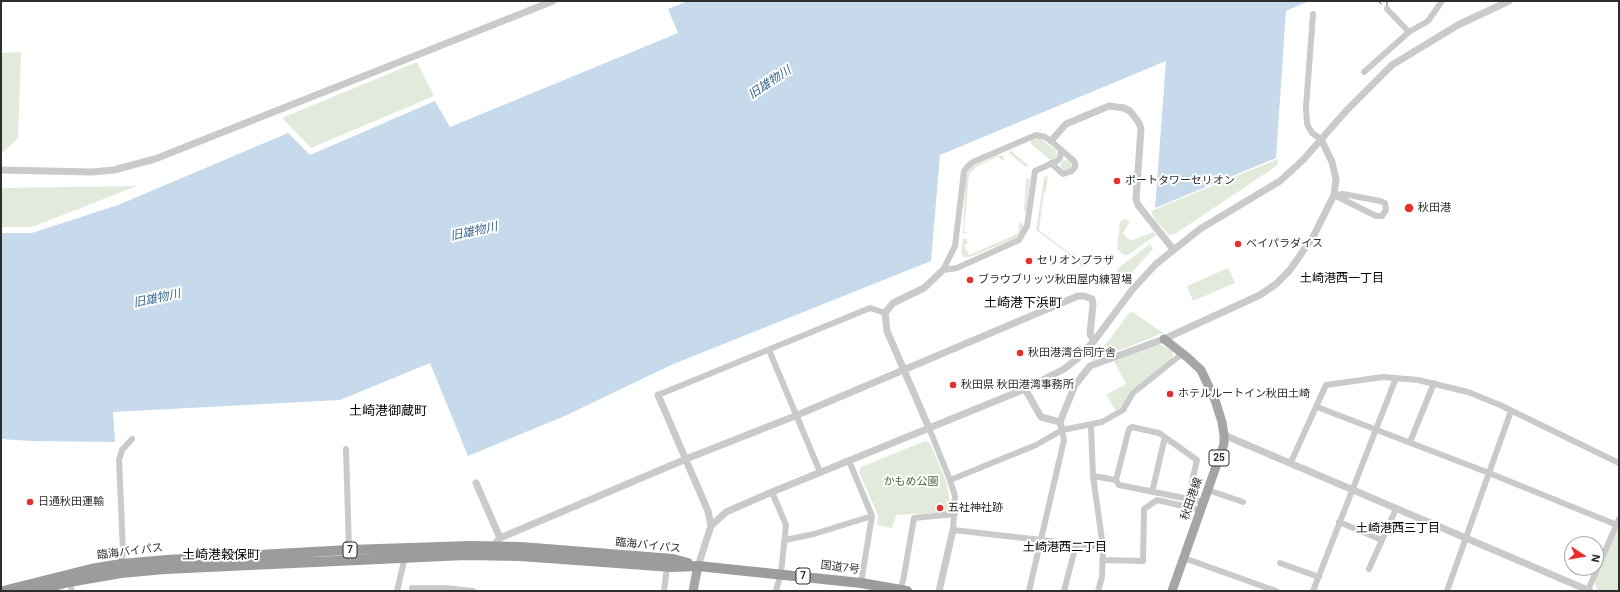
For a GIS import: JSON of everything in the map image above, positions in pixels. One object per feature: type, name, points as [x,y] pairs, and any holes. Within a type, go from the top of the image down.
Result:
[{"type":"highway","name":"臨海バイパス","points":[[3,591],[91,569],[165,569],[405,557],[490,551],[521,547],[673,559],[698,566]]},
{"type":"highway","name":"臨海バイパス","points":[[34,591],[70,586],[121,568],[167,560],[349,550],[490,551],[667,566],[698,566]]},
{"type":"highway","name":"国道7号","points":[[698,566],[781,573],[861,583],[902,590]]},
{"type":"main road","name":"秋田港線","points":[[1164,339],[1183,353],[1200,370],[1206,381],[1222,422],[1224,435],[1224,444],[1172,591]]},
{"type":"main road","points":[[693,591],[698,566]]},
{"type":"street","points":[[1,170],[92,172],[114,170],[155,159],[553,1]]},
{"type":"street","points":[[1364,72],[1409,32],[1428,21],[1442,1]]},
{"type":"street","points":[[698,566],[711,526],[726,512],[820,472],[1025,389],[1064,369],[1077,359],[1094,341],[1132,290],[1156,264],[1200,229],[1280,181],[1303,160],[1346,111],[1392,65],[1458,25],[1509,1]]},
{"type":"street","points":[[1387,9],[1409,32]]},
{"type":"street","points":[[1029,591],[1064,440],[1060,422],[1075,385],[1090,366],[1164,339],[1260,295],[1276,284],[1290,270],[1314,235],[1334,195],[1336,179],[1332,162],[1321,139],[1312,133],[1307,124],[1306,107],[1313,14]]},
{"type":"street","points":[[1051,141],[1066,124],[1109,106],[1124,108],[1130,111],[1139,123],[1141,130],[1136,198],[1138,205],[1173,249]]},
{"type":"street","points":[[939,591],[953,530],[955,496],[929,428],[887,331],[885,313],[893,303],[924,288],[943,270],[955,246],[964,171],[968,166],[973,162],[1036,135],[1045,137],[1051,141],[1075,163],[1072,171],[1063,174],[1051,163]]},
{"type":"street","points":[[943,270],[957,268],[1020,240],[1027,226],[1035,171],[1060,158],[1061,150]]},
{"type":"street","points":[[1343,194],[1380,201],[1386,203],[1386,210],[1382,216],[1376,216],[1334,195],[1343,194]]},
{"type":"street","points":[[490,551],[500,538],[686,459],[795,416],[1078,296],[1084,296],[1092,299],[1093,304],[1090,334],[1094,341]]},
{"type":"street","points":[[711,526],[708,511],[658,395],[870,308],[885,313]]},
{"type":"street","points":[[768,350],[820,472]]},
{"type":"street","points":[[950,480],[1036,445],[1062,430],[1091,426],[1102,422],[1123,410],[1133,393],[1183,353]]},
{"type":"street","points":[[1291,462],[1326,385],[1383,377],[1434,383],[1473,394],[1619,463]]},
{"type":"street","points":[[1313,591],[1396,378]]},
{"type":"street","points":[[1410,442],[1434,383]]},
{"type":"street","points":[[1025,389],[1041,417],[1060,422]]},
{"type":"street","points":[[1224,435],[1291,462],[1396,509],[1588,591],[1618,522],[1317,407]]},
{"type":"street","points":[[1447,591],[1510,411]]},
{"type":"street","points":[[1091,426],[1093,476],[1102,547],[1102,577],[1098,591]]},
{"type":"street","points":[[1188,499],[1197,460],[1159,433],[1132,427],[1129,429],[1116,480],[1119,485],[1188,499],[1202,506]]},
{"type":"street","points":[[1152,492],[1165,437]]},
{"type":"street","points":[[121,568],[123,551],[120,460],[122,450],[132,439]]},
{"type":"street","points":[[346,449],[349,550]]},
{"type":"street","points":[[849,461],[872,516],[861,583]]},
{"type":"street","points":[[1093,476],[1116,480]]},
{"type":"street","points":[[476,483],[500,538]]},
{"type":"street","points":[[1208,490],[1243,502]]},
{"type":"street","points":[[772,492],[786,525],[781,573],[776,591]]},
{"type":"street","points":[[1102,560],[1143,561],[1144,509],[1157,500],[1202,506]]},
{"type":"street","points":[[1369,569],[1396,509]]},
{"type":"street","points":[[902,590],[914,518],[955,514]]},
{"type":"street","points":[[785,540],[814,534],[872,516]]},
{"type":"street","points":[[1339,522],[1382,540]]},
{"type":"street","points":[[953,530],[1102,547]]},
{"type":"street","points":[[1064,591],[1076,545]]},
{"type":"street","points":[[397,591],[405,557]]},
{"type":"street","points":[[1184,558],[1276,591]]},
{"type":"street","points":[[1280,563],[1319,577]]},
{"type":"street","points":[[664,591],[667,566]]},
{"type":"street","points":[[412,588],[473,591]]},
{"type":"green space","points":[[21,52],[18,138],[1,154],[1,53]]},
{"type":"green space","points":[[417,62],[434,96],[311,148],[282,118]]},
{"type":"green space","points":[[1036,138],[1040,139],[1056,150],[1057,155],[1055,159],[1050,160],[1031,144],[1031,140]]},
{"type":"green space","points":[[1010,150],[1029,166],[1026,167],[1009,153]]},
{"type":"green space","points":[[998,155],[1003,156],[1004,160],[1001,160],[999,156],[976,167],[969,175],[964,231],[968,233],[963,233],[965,181],[967,171],[973,166]]},
{"type":"green space","points":[[1066,159],[1070,161],[1072,165],[1070,169],[1066,171],[1062,169],[1060,165],[1062,161]]},
{"type":"green space","points":[[1278,159],[1278,165],[1175,234],[1169,235],[1155,220],[1151,211]]},
{"type":"green space","points":[[1048,175],[1046,191],[1044,192],[1039,230],[1071,254],[1074,253],[1077,256],[1075,259],[1036,230],[1044,178]]},
{"type":"green space","points":[[1026,178],[1030,179],[1026,210],[1024,212]]},
{"type":"green space","points":[[137,186],[32,227],[1,227],[1,188]]},
{"type":"green space","points":[[1123,219],[1128,220],[1129,223],[1123,233],[1128,239],[1133,240],[1153,232],[1156,235],[1128,255],[1124,255],[1117,249],[1120,222]]},
{"type":"green space","points":[[1021,222],[1024,226],[1020,235],[1016,238],[970,257],[964,257],[961,253],[963,238],[966,239],[968,243],[964,245],[969,255],[1017,234],[1019,231],[1018,226]]},
{"type":"green space","points":[[1150,244],[1153,249],[1123,282],[1120,282],[1116,276],[1117,269]]},
{"type":"green space","points":[[1083,255],[1088,257],[1090,261],[1086,267],[1081,266],[1079,263],[1080,257],[1083,259]]},
{"type":"green space","points":[[1228,268],[1235,283],[1193,301],[1187,286]]},
{"type":"green space","points":[[1133,312],[1163,333],[1090,362],[1110,339],[1128,314]]},
{"type":"green space","points":[[1159,344],[1172,351],[1173,356],[1170,362],[1130,392],[1123,405],[1116,411],[1106,395],[1126,384],[1114,361]]},
{"type":"green space","name":"かもめ公園","points":[[925,441],[930,443],[946,481],[952,512],[896,515],[892,528],[877,525],[878,515],[859,472],[861,467]]},
{"type":"green space","points":[[1619,526],[1619,591],[1597,590],[1594,581],[1596,576],[1604,576],[1604,559]]},
{"type":"water","name":"旧雄物川","points":[[688,1],[1309,1],[1286,11],[1276,158],[1155,208],[1166,61],[940,155],[931,261],[671,365],[567,415],[468,456],[430,363],[340,400],[113,412],[115,442],[30,441],[1,439],[1,233],[32,233],[118,205],[288,133],[310,155],[435,101],[450,127],[678,33],[668,9]]},
{"type":"ferry route","points":[[1378,1],[1385,7]]},
{"type":"ferry route","points":[[1387,1],[1387,6]]},
{"type":"place","name":"ポートタワーセリオン","points":[[1117,181]]},
{"type":"place","name":"秋田港","points":[[1409,208]]},
{"type":"place","name":"ベイパラダイス","points":[[1238,244]]},
{"type":"place","name":"セリオンプラザ","points":[[1029,261]]},
{"type":"place","name":"ブラウブリッツ秋田屋内練習場","points":[[970,280]]},
{"type":"place","name":"秋田港湾合同庁舎","points":[[1020,353]]},
{"type":"place","name":"秋田県 秋田港湾事務所","points":[[953,385]]},
{"type":"place","name":"ホテルルートイン秋田土崎","points":[[1170,394]]},
{"type":"place","name":"日通秋田運輸","points":[[30,502]]},
{"type":"place","name":"五社神社跡","points":[[940,508]]},
{"type":"district","name":"土崎港西一丁目","points":[[1342,279]]},
{"type":"district","name":"土崎港下浜町","points":[[1023,304]]},
{"type":"district","name":"土崎港御蔵町","points":[[388,412]]},
{"type":"district","name":"土崎港西三丁目","points":[[1398,529]]},
{"type":"district","name":"土崎港西二丁目","points":[[1065,548]]},
{"type":"district","name":"土崎港穀保町","points":[[221,556]]}]
